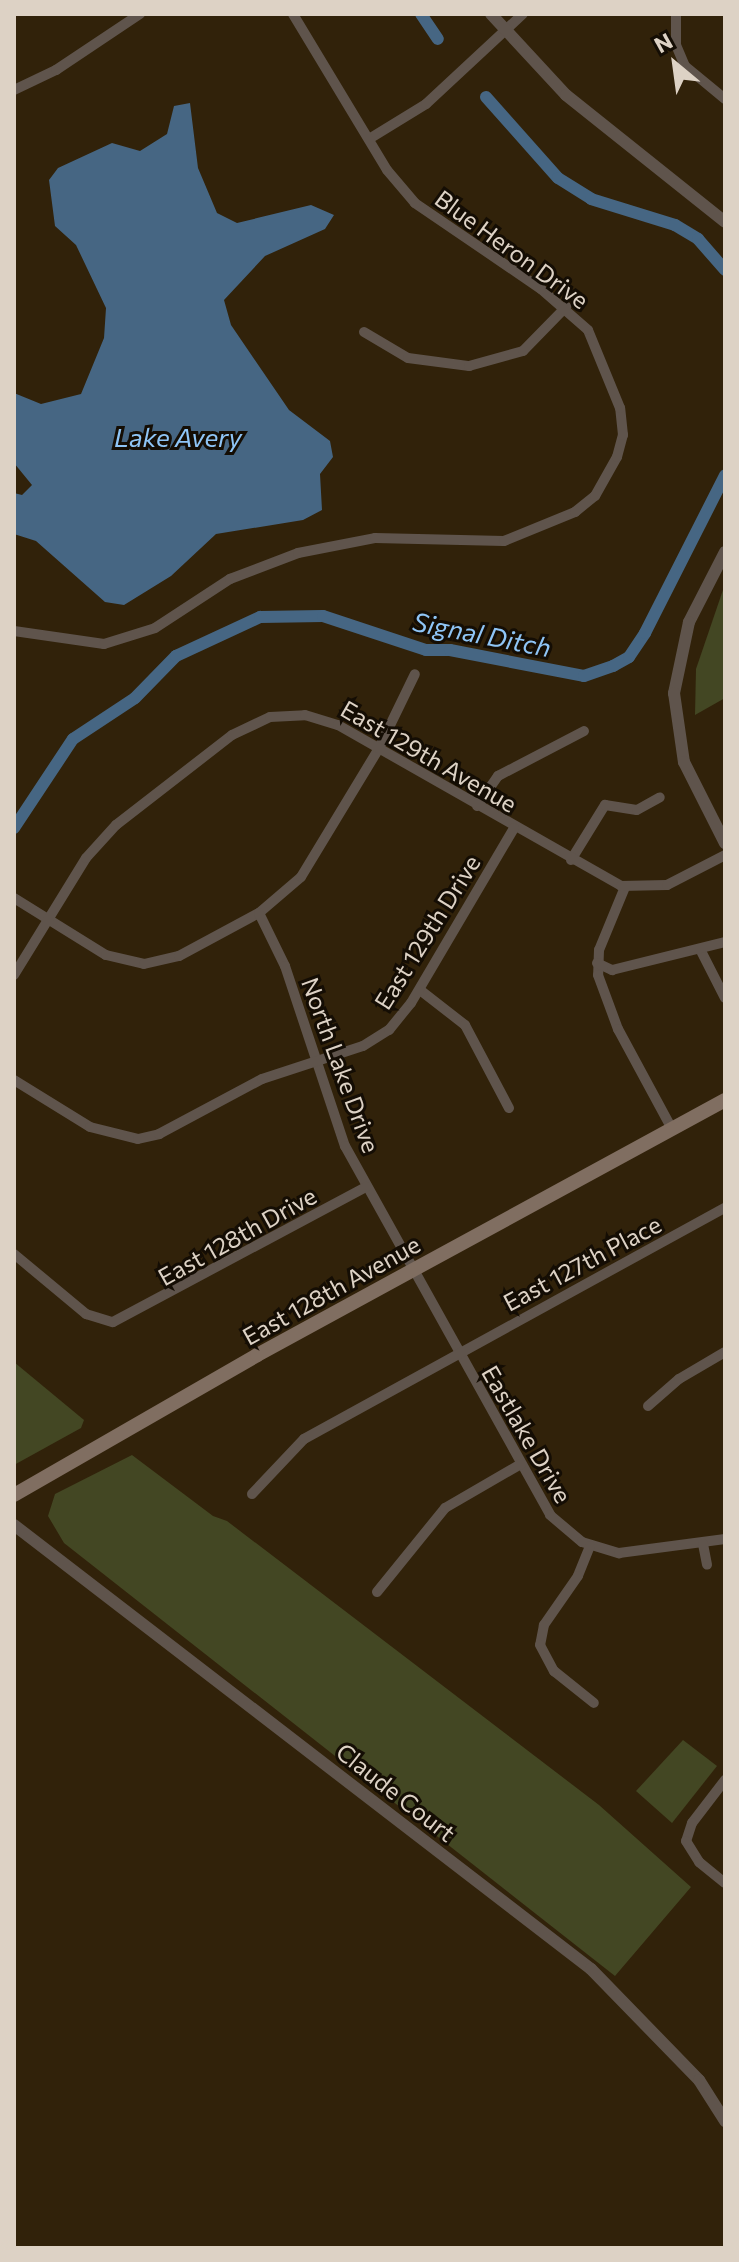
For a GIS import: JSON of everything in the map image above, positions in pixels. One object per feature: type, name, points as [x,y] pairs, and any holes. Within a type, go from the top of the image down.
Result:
[{"type":"main road","name":"East 128th Avenue","points":[[14,1495],[412,1271],[725,1100]]},
{"type":"street","points":[[14,90],[56,70],[140,14]]},
{"type":"street","name":"Blue Heron Drive","points":[[14,631],[104,644],[129,638],[230,579],[298,553],[375,538],[504,541],[575,512],[608,477],[623,435],[612,379],[601,351],[566,307],[434,220],[400,187],[293,14]]},
{"type":"street","points":[[491,14],[566,95],[725,222]]},
{"type":"street","points":[[369,139],[426,104],[523,14]]},
{"type":"street","points":[[676,14],[676,45],[685,66],[725,99]]},
{"type":"street","points":[[364,332],[408,358],[469,366],[523,351],[566,307]]},
{"type":"street","points":[[725,552],[689,622],[674,693],[684,762],[725,843]]},
{"type":"street","points":[[14,898],[106,955],[144,964],[172,960],[259,913],[301,877],[379,748],[415,674]]},
{"type":"street","name":"East 129th Avenue","points":[[14,975],[47,917],[116,825],[250,724],[305,715],[338,725],[514,828],[625,887],[667,885],[725,855]]},
{"type":"street","points":[[477,806],[498,776],[584,731]]},
{"type":"street","points":[[571,860],[605,805],[637,810],[660,797]]},
{"type":"street","name":"East 129th Drive","points":[[14,1080],[90,1127],[138,1139],[159,1134],[262,1079],[363,1046],[389,1030],[420,990],[514,828]]},
{"type":"street","points":[[625,887],[597,963],[618,1029],[672,1129]]},
{"type":"street","name":"North Lake Drive","points":[[259,913],[285,966],[345,1146],[412,1271]]},
{"type":"street","points":[[597,963],[612,970],[725,942]]},
{"type":"street","points":[[700,949],[725,998]]},
{"type":"street","points":[[420,990],[465,1025],[509,1108]]},
{"type":"street","name":"East 128th Drive","points":[[14,1254],[86,1314],[104,1322],[127,1319],[366,1187]]},
{"type":"street","name":"East 127th Place","points":[[252,1494],[304,1439],[725,1208]]},
{"type":"street","name":"Eastlake Drive","points":[[412,1271],[556,1522],[590,1546],[635,1553],[725,1539]]},
{"type":"street","points":[[648,1406],[679,1379],[725,1352]]},
{"type":"street","points":[[377,1592],[445,1508],[521,1464]]},
{"type":"street","name":"Claude Court","points":[[14,1525],[591,1969],[699,2080],[725,2121]]},
{"type":"street","points":[[703,1544],[707,1565]]},
{"type":"street","points":[[590,1546],[539,1638],[547,1663],[594,1703]]},
{"type":"street","points":[[725,1780],[692,1823],[687,1846],[725,1883]]},
{"type":"green space","points":[[725,584],[725,698],[695,715],[696,669]]},
{"type":"green space","points":[[14,1362],[84,1420],[81,1428],[14,1465]]},
{"type":"green space","points":[[132,1455],[213,1516],[227,1521],[599,1805],[691,1887],[615,1976],[64,1543],[48,1516],[55,1494]]},
{"type":"green space","points":[[683,1740],[717,1766],[672,1823],[636,1791]]},
{"type":"water","name":"Lake Avery","points":[[190,103],[198,168],[217,213],[237,223],[311,205],[334,215],[325,229],[265,256],[224,300],[231,325],[289,410],[330,441],[333,457],[320,474],[322,510],[303,520],[216,534],[171,576],[124,605],[105,602],[36,541],[14,534],[14,493],[22,495],[32,485],[14,463],[14,393],[41,404],[81,394],[104,338],[106,308],[76,245],[55,226],[49,180],[58,168],[112,143],[140,151],[167,134],[174,106]]},
{"type":"waterway","name":"Signal Ditch","points":[[421,14],[438,39]]},
{"type":"waterway","name":"Signal Ditch","points":[[486,97],[558,178],[591,199],[675,225],[698,239],[725,270]]},
{"type":"waterway","name":"Signal Ditch","points":[[14,828],[73,739],[135,698],[176,656],[260,617],[323,616],[426,650],[450,650],[584,676],[613,666],[629,657],[645,633],[725,475]]}]
